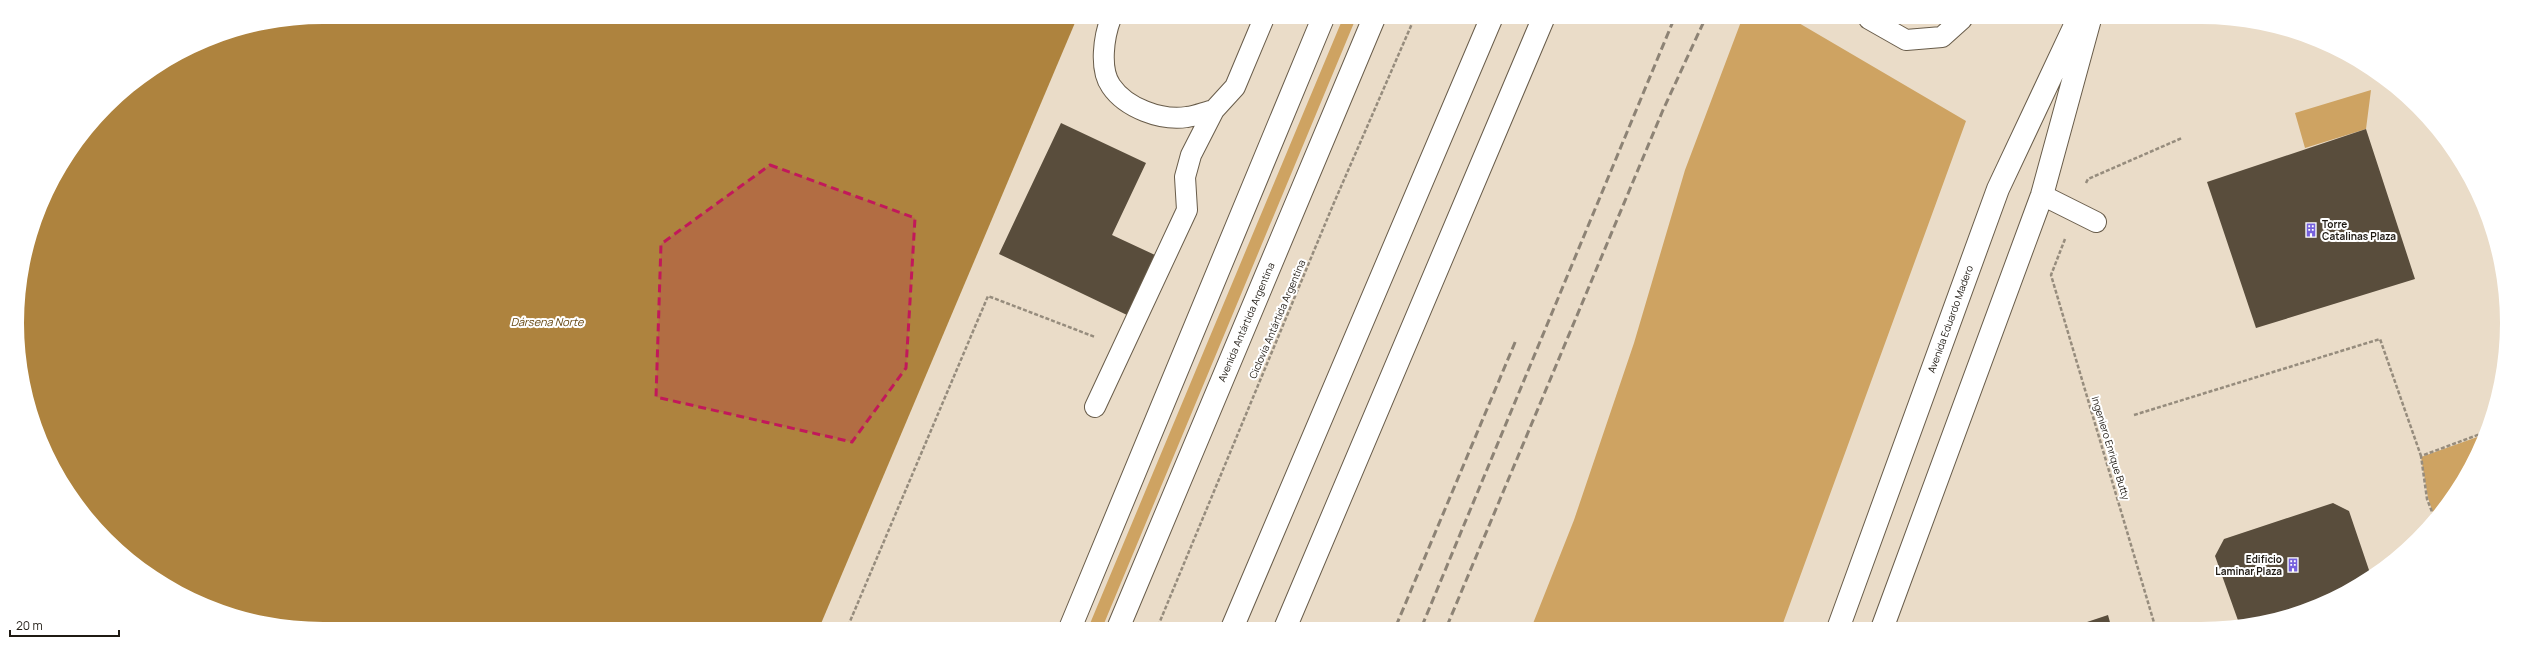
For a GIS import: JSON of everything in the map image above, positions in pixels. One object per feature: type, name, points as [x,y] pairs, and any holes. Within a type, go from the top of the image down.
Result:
[{"type":"main road","points":[[1073,622],[1321,24]]},
{"type":"main road","name":"Avenida Antártida Argentina","points":[[1121,622],[1371,24]]},
{"type":"main road","points":[[1235,622],[1489,24]]},
{"type":"main road","points":[[1288,622],[1540,24]]},
{"type":"main road","name":"Avenida Eduardo Madero","points":[[1840,622],[1998,189],[2076,24]]},
{"type":"main road","points":[[1883,622],[2042,195],[2089,24]]},
{"type":"lane","points":[[1109,24],[1106,31],[1103,58],[1110,86],[1135,107],[1158,115],[1186,117],[1214,110]]},
{"type":"lane","points":[[1095,407],[1188,210],[1185,177],[1191,155],[1214,110],[1234,87],[1261,24]]},
{"type":"lane","points":[[1878,24],[1906,40],[1942,37],[1956,24]]},
{"type":"lane","points":[[2042,195],[2096,222]]},
{"type":"path","name":"Ciclovía Antártida Argentina","points":[[1160,622],[1333,205],[1411,24]]},
{"type":"path","name":"Ingeniero Enrique Butty","points":[[2051,275],[2154,622]]},
{"type":"path","points":[[850,622],[988,296],[1123,348]]},
{"type":"path","points":[[2134,415],[2380,338],[2421,456],[2427,499],[2432,512]]},
{"type":"path","points":[[2421,456],[2478,435]]},
{"type":"highlighted area","points":[[770,165],[915,218],[906,368],[852,442],[656,397],[661,244]]},
{"type":"shaded area","points":[[1340,24],[1354,24],[1105,622],[1091,622]]},
{"type":"shaded area","points":[[1740,24],[1801,24],[1966,121],[1783,622],[1534,622],[1574,520],[1634,343],[1685,170]]},
{"type":"shaded area","points":[[2371,90],[2366,129],[2305,148],[2295,113]]},
{"type":"shaded area","points":[[2477,437],[2450,489],[2433,512],[2428,498],[2421,457]]},
{"type":"water","name":"Dársena Norte","points":[[323,24],[1074,24],[822,622],[323,622],[284,619],[246,612],[209,599],[173,582],[157,572],[126,548],[98,520],[74,489],[47,437],[34,400],[30,381],[24,323],[30,265],[34,246],[47,209],[64,173],[74,157],[98,126],[126,98],[157,74],[173,64],[209,47],[246,34],[265,30]]},
{"type":"building","points":[[1061,123],[1146,163],[1112,235],[1155,255],[1127,315],[999,254]]},
{"type":"building","name":"Torre Catalinas Plaza","points":[[2366,129],[2415,279],[2256,328],[2207,182]]},
{"type":"building","name":"Edificio Laminar Plaza","points":[[2333,503],[2349,511],[2369,570],[2333,591],[2297,606],[2278,612],[2238,619],[2215,556],[2224,539]]},
{"type":"building","points":[[2108,615],[2110,622],[2087,622]]},
{"type":"railway","points":[[1424,622],[1672,24]]},
{"type":"railway","points":[[1449,622],[1663,110],[1703,24]]},
{"type":"railway","points":[[1398,622],[1516,340]]},
{"type":"place","name":"Torre Catalinas Plaza","points":[[2311,230]]},
{"type":"place","name":"Edificio Laminar Plaza","points":[[2293,565]]}]
